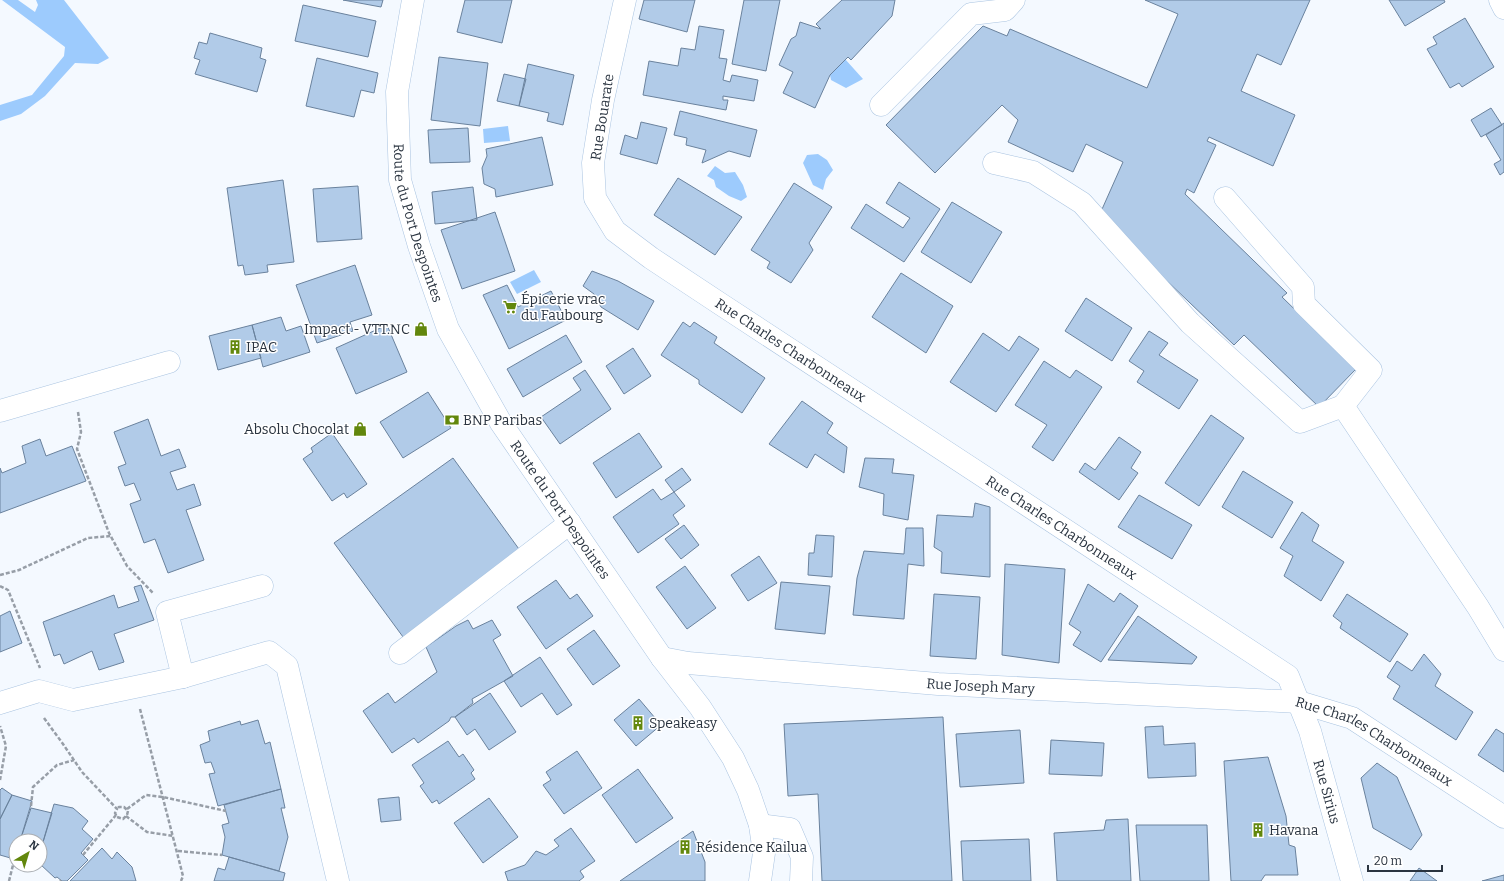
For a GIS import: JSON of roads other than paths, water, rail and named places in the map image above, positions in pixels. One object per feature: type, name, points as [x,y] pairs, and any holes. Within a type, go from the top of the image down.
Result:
[{"type":"street","name":"Route du Port Despointes","points":[[413,0],[397,92],[400,180],[418,246],[448,329],[500,423],[662,658],[700,707],[733,758],[748,790],[760,825],[764,854],[760,881]]},
{"type":"street","name":"Rue Bouarate","points":[[615,231],[596,198],[593,163],[603,100],[625,0]]},
{"type":"street","points":[[881,104],[971,14],[1004,10],[1014,0]]},
{"type":"street","points":[[1500,0],[1504,8]]},
{"type":"street","points":[[994,163],[1033,172],[1082,202],[1190,323],[1300,422],[1343,406],[1371,370],[1304,304],[1303,287],[1225,198]]},
{"type":"street","name":"Rue Charles Charbonneaux","points":[[615,231],[651,258],[719,303],[1288,676],[1299,702],[1352,718],[1504,817]]},
{"type":"street","points":[[0,411],[169,362]]},
{"type":"street","points":[[1343,406],[1478,607],[1504,650]]},
{"type":"street","points":[[400,653],[570,523]]},
{"type":"street","points":[[183,677],[167,612],[262,586]]},
{"type":"street","points":[[0,703],[39,691],[73,700],[183,677],[269,652],[287,666],[338,881]]},
{"type":"street","name":"Rue Joseph Mary","points":[[662,658],[688,662],[938,684],[1299,702]]},
{"type":"street","name":"Rue Sirius","points":[[1299,702],[1310,731],[1352,881]]},
{"type":"street","points":[[760,825],[790,830],[802,857],[801,881]]},
{"type":"water","points":[[2,0],[18,0],[35,12],[38,5],[36,0],[64,0],[109,58],[98,64],[75,63],[45,96],[21,114],[0,121],[0,105],[32,95],[64,56],[65,47]]},
{"type":"water","points":[[845,59],[863,79],[846,88],[831,80],[830,75]]},
{"type":"water","points":[[508,126],[510,141],[484,143],[483,129]]},
{"type":"water","points":[[818,154],[827,160],[833,170],[826,179],[823,190],[813,185],[803,163],[807,155]]},
{"type":"water","points":[[715,166],[725,173],[735,172],[743,185],[747,197],[741,201],[729,196],[716,187],[714,180],[707,176]]},
{"type":"water","points":[[534,270],[541,282],[517,294],[510,282]]},
{"type":"place","name":"Épicerie vrac du Faubourg","points":[[510,307]]},
{"type":"place","name":"Impact - VTT.NC","points":[[421,329]]},
{"type":"place","name":"IPAC","points":[[235,347]]},
{"type":"place","name":"BNP Paribas","points":[[452,420]]},
{"type":"place","name":"Absolu Chocolat","points":[[360,429]]},
{"type":"place","name":"Speakeasy","points":[[638,723]]},
{"type":"place","name":"Havana","points":[[1258,830]]},
{"type":"place","name":"Résidence Kailua","points":[[685,847]]}]
